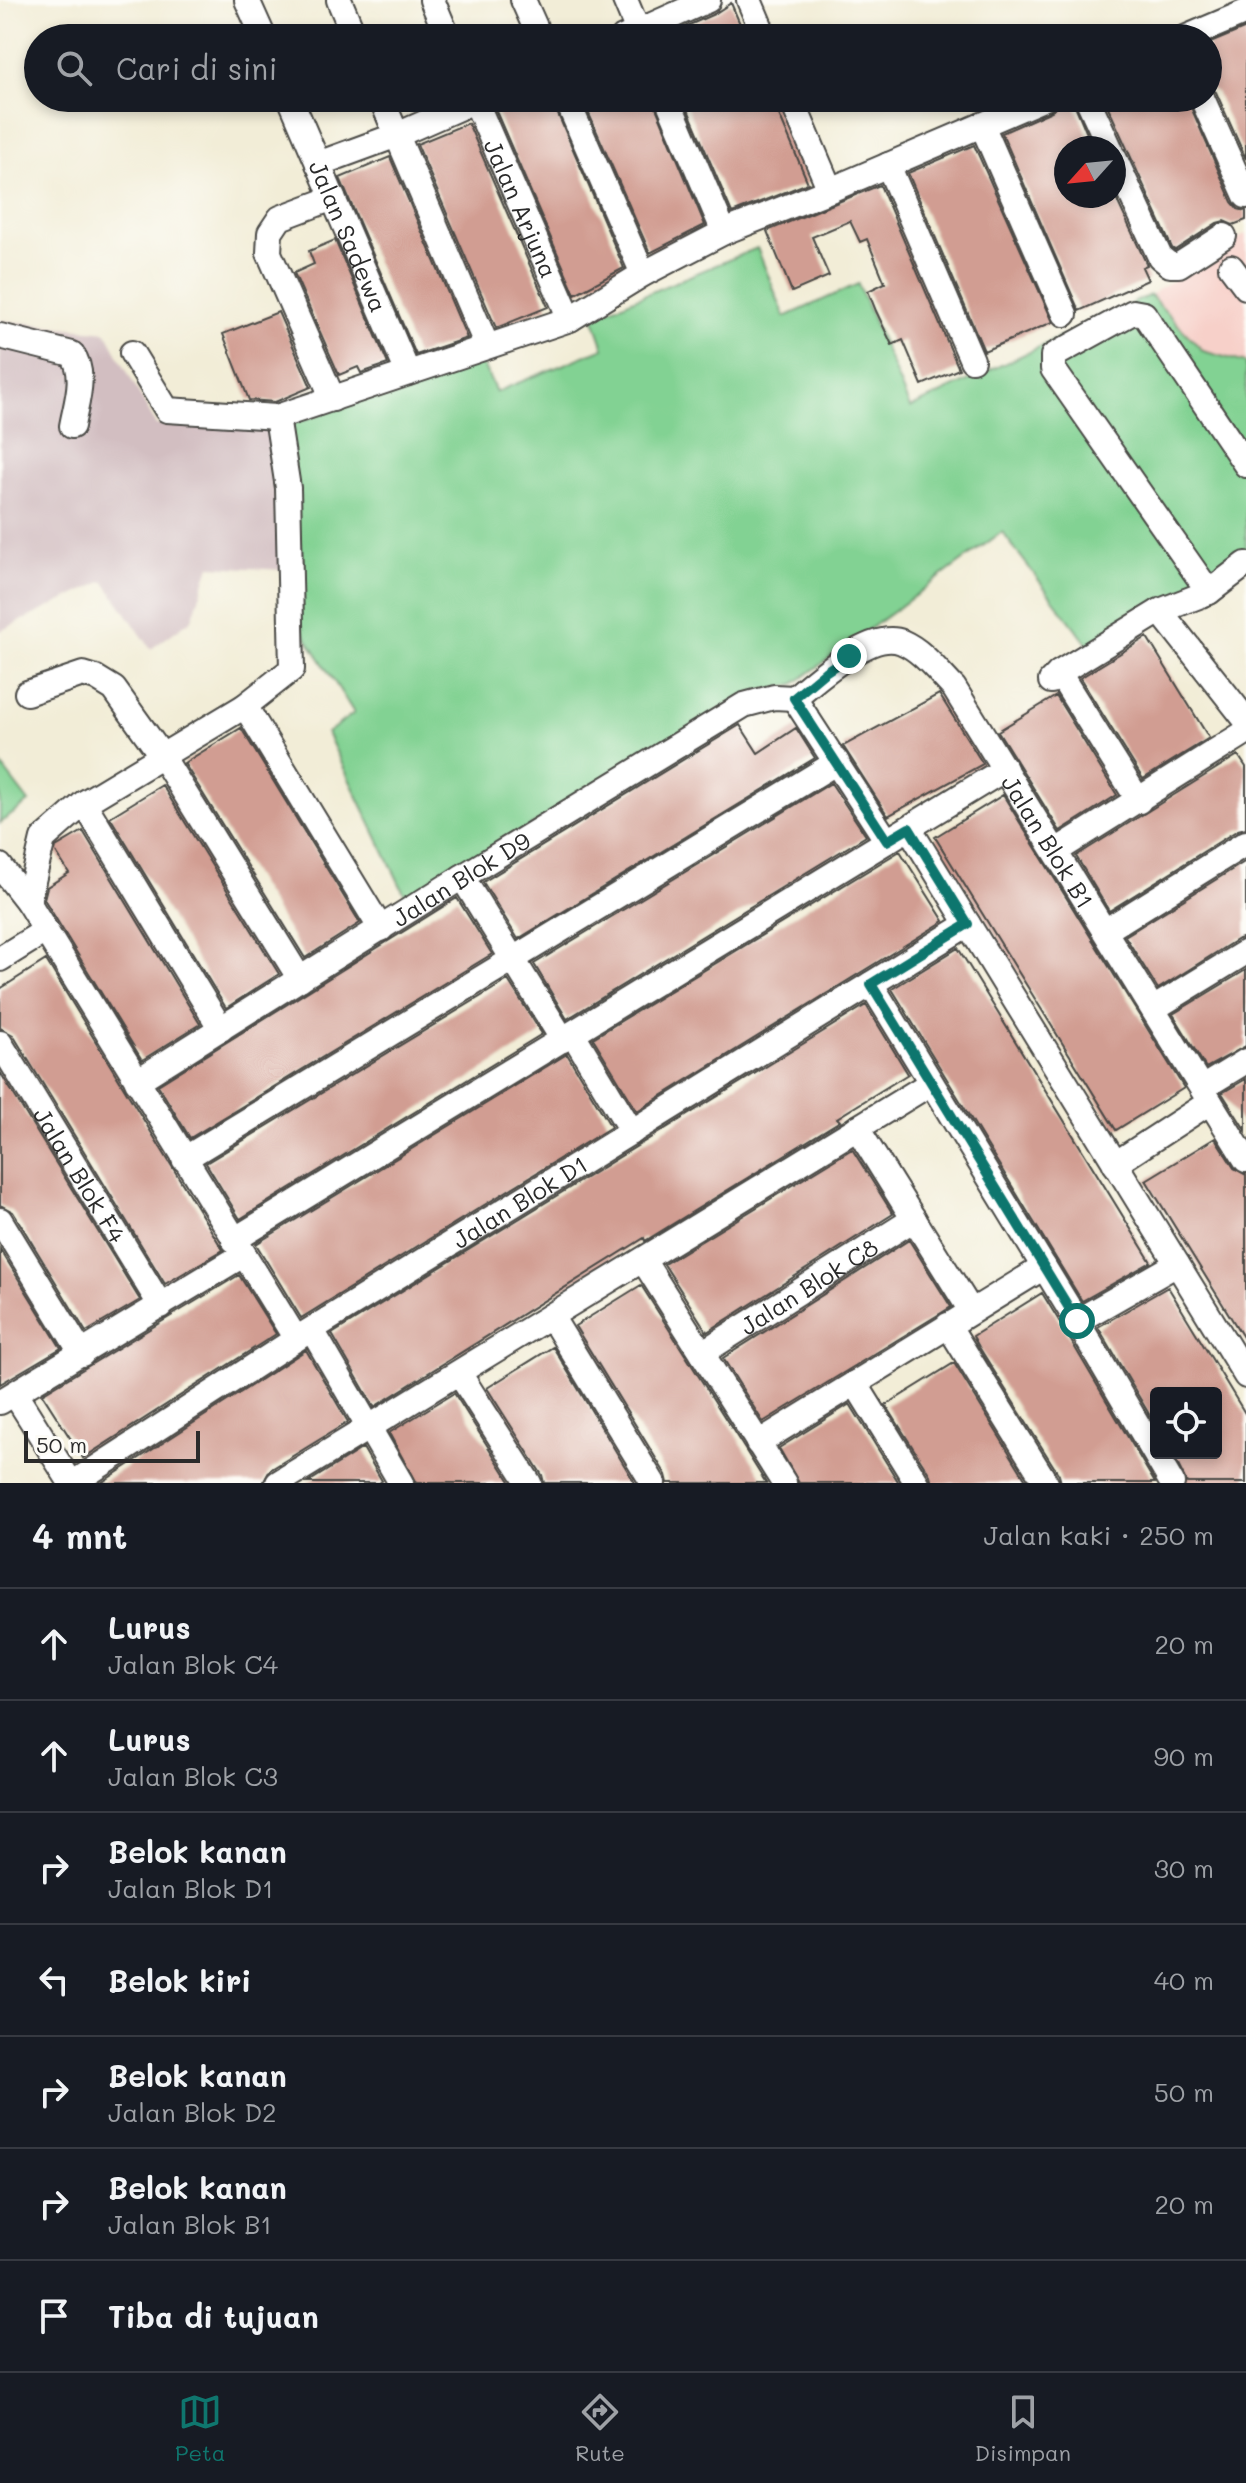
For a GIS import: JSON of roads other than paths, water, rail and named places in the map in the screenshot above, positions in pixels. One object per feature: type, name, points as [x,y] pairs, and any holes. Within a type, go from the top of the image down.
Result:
[{"type":"street","points":[[247,0],[258,24]]},
{"type":"street","points":[[339,0],[349,24]]},
{"type":"street","points":[[432,0],[442,24]]},
{"type":"street","points":[[523,0],[534,24]]},
{"type":"street","points":[[625,0],[631,24]]},
{"type":"street","points":[[659,24],[708,0]]},
{"type":"street","points":[[749,0],[759,24]]},
{"type":"street","points":[[1218,24],[1246,12]]},
{"type":"street","name":"Jalan Sadewa","points":[[296,112],[408,373]]},
{"type":"street","points":[[387,112],[487,346]]},
{"type":"street","points":[[318,164],[448,112]]},
{"type":"street","name":"Jalan Arjuna","points":[[482,112],[570,319]]},
{"type":"street","points":[[572,112],[643,274]]},
{"type":"street","points":[[673,112],[724,232]]},
{"type":"street","points":[[797,112],[830,190]]},
{"type":"street","points":[[132,353],[167,410],[277,417],[570,319],[643,274],[724,232],[1012,112]]},
{"type":"street","points":[[1093,112],[1104,136]]},
{"type":"street","points":[[1208,112],[1246,196]]},
{"type":"street","points":[[982,125],[1065,314]]},
{"type":"street","points":[[888,165],[972,360]]},
{"type":"street","points":[[1126,183],[1160,257],[1170,265],[1179,265],[1224,236]]},
{"type":"street","points":[[333,198],[280,218],[270,233],[269,253],[333,399]]},
{"type":"street","points":[[1231,267],[1246,287]]},
{"type":"street","points":[[1209,592],[1053,369],[1053,356],[1133,312],[1144,314],[1246,465]]},
{"type":"street","points":[[0,336],[72,354],[79,363],[81,374],[72,426]]},
{"type":"street","points":[[28,902],[43,839],[84,803],[245,706],[292,669],[288,488],[277,417]]},
{"type":"street","points":[[1139,801],[1055,677],[1160,611],[1209,592],[1246,564]]},
{"type":"street","points":[[1160,611],[1246,720]]},
{"type":"street","name":"Jalan Blok B1","points":[[794,698],[825,672],[878,641],[899,640],[919,652],[954,688],[1246,1160]]},
{"type":"street","points":[[27,693],[83,674],[114,689],[162,756],[300,979]]},
{"type":"street","name":"Jalan Blok D9","points":[[137,1081],[744,705],[774,697],[794,698]]},
{"type":"street","points":[[794,698],[887,841]]},
{"type":"street","points":[[245,706],[381,929]]},
{"type":"street","points":[[1056,851],[1246,732]]},
{"type":"street","points":[[184,1159],[837,762]]},
{"type":"street","points":[[72,1483],[5,1398],[161,1306],[239,1248],[568,1037],[1005,769]]},
{"type":"street","points":[[84,803],[221,1029]]},
{"type":"street","points":[[909,828],[1246,1376]]},
{"type":"street","points":[[1105,931],[1246,843]]},
{"type":"street","points":[[0,866],[28,902],[239,1248],[304,1334],[367,1426],[401,1483]]},
{"type":"street","points":[[462,877],[513,959],[632,1132]]},
{"type":"street","name":"Jalan Blok D1","points":[[72,1483],[304,1334],[968,924]]},
{"type":"street","points":[[0,959],[45,931]]},
{"type":"street","points":[[1153,1009],[1246,952]]},
{"type":"street","points":[[871,984],[1172,1483]]},
{"type":"street","name":"Jalan Blok F4","points":[[0,1043],[161,1306]]},
{"type":"street","points":[[1115,1164],[1246,1061]]},
{"type":"street","points":[[278,1483],[931,1083]]},
{"type":"street","points":[[857,1128],[971,1311]]},
{"type":"street","name":"Jalan Blok C8","points":[[702,1353],[914,1219]]},
{"type":"street","points":[[0,1220],[82,1354]]},
{"type":"street","points":[[643,1260],[784,1483]]},
{"type":"street","points":[[1077,1321],[1177,1264]]},
{"type":"street","points":[[758,1443],[1044,1267]]},
{"type":"street","points":[[551,1316],[653,1483]]},
{"type":"street","points":[[948,1325],[1046,1483]]},
{"type":"street","points":[[459,1373],[529,1483]]},
{"type":"street","points":[[855,1383],[917,1483]]}]
